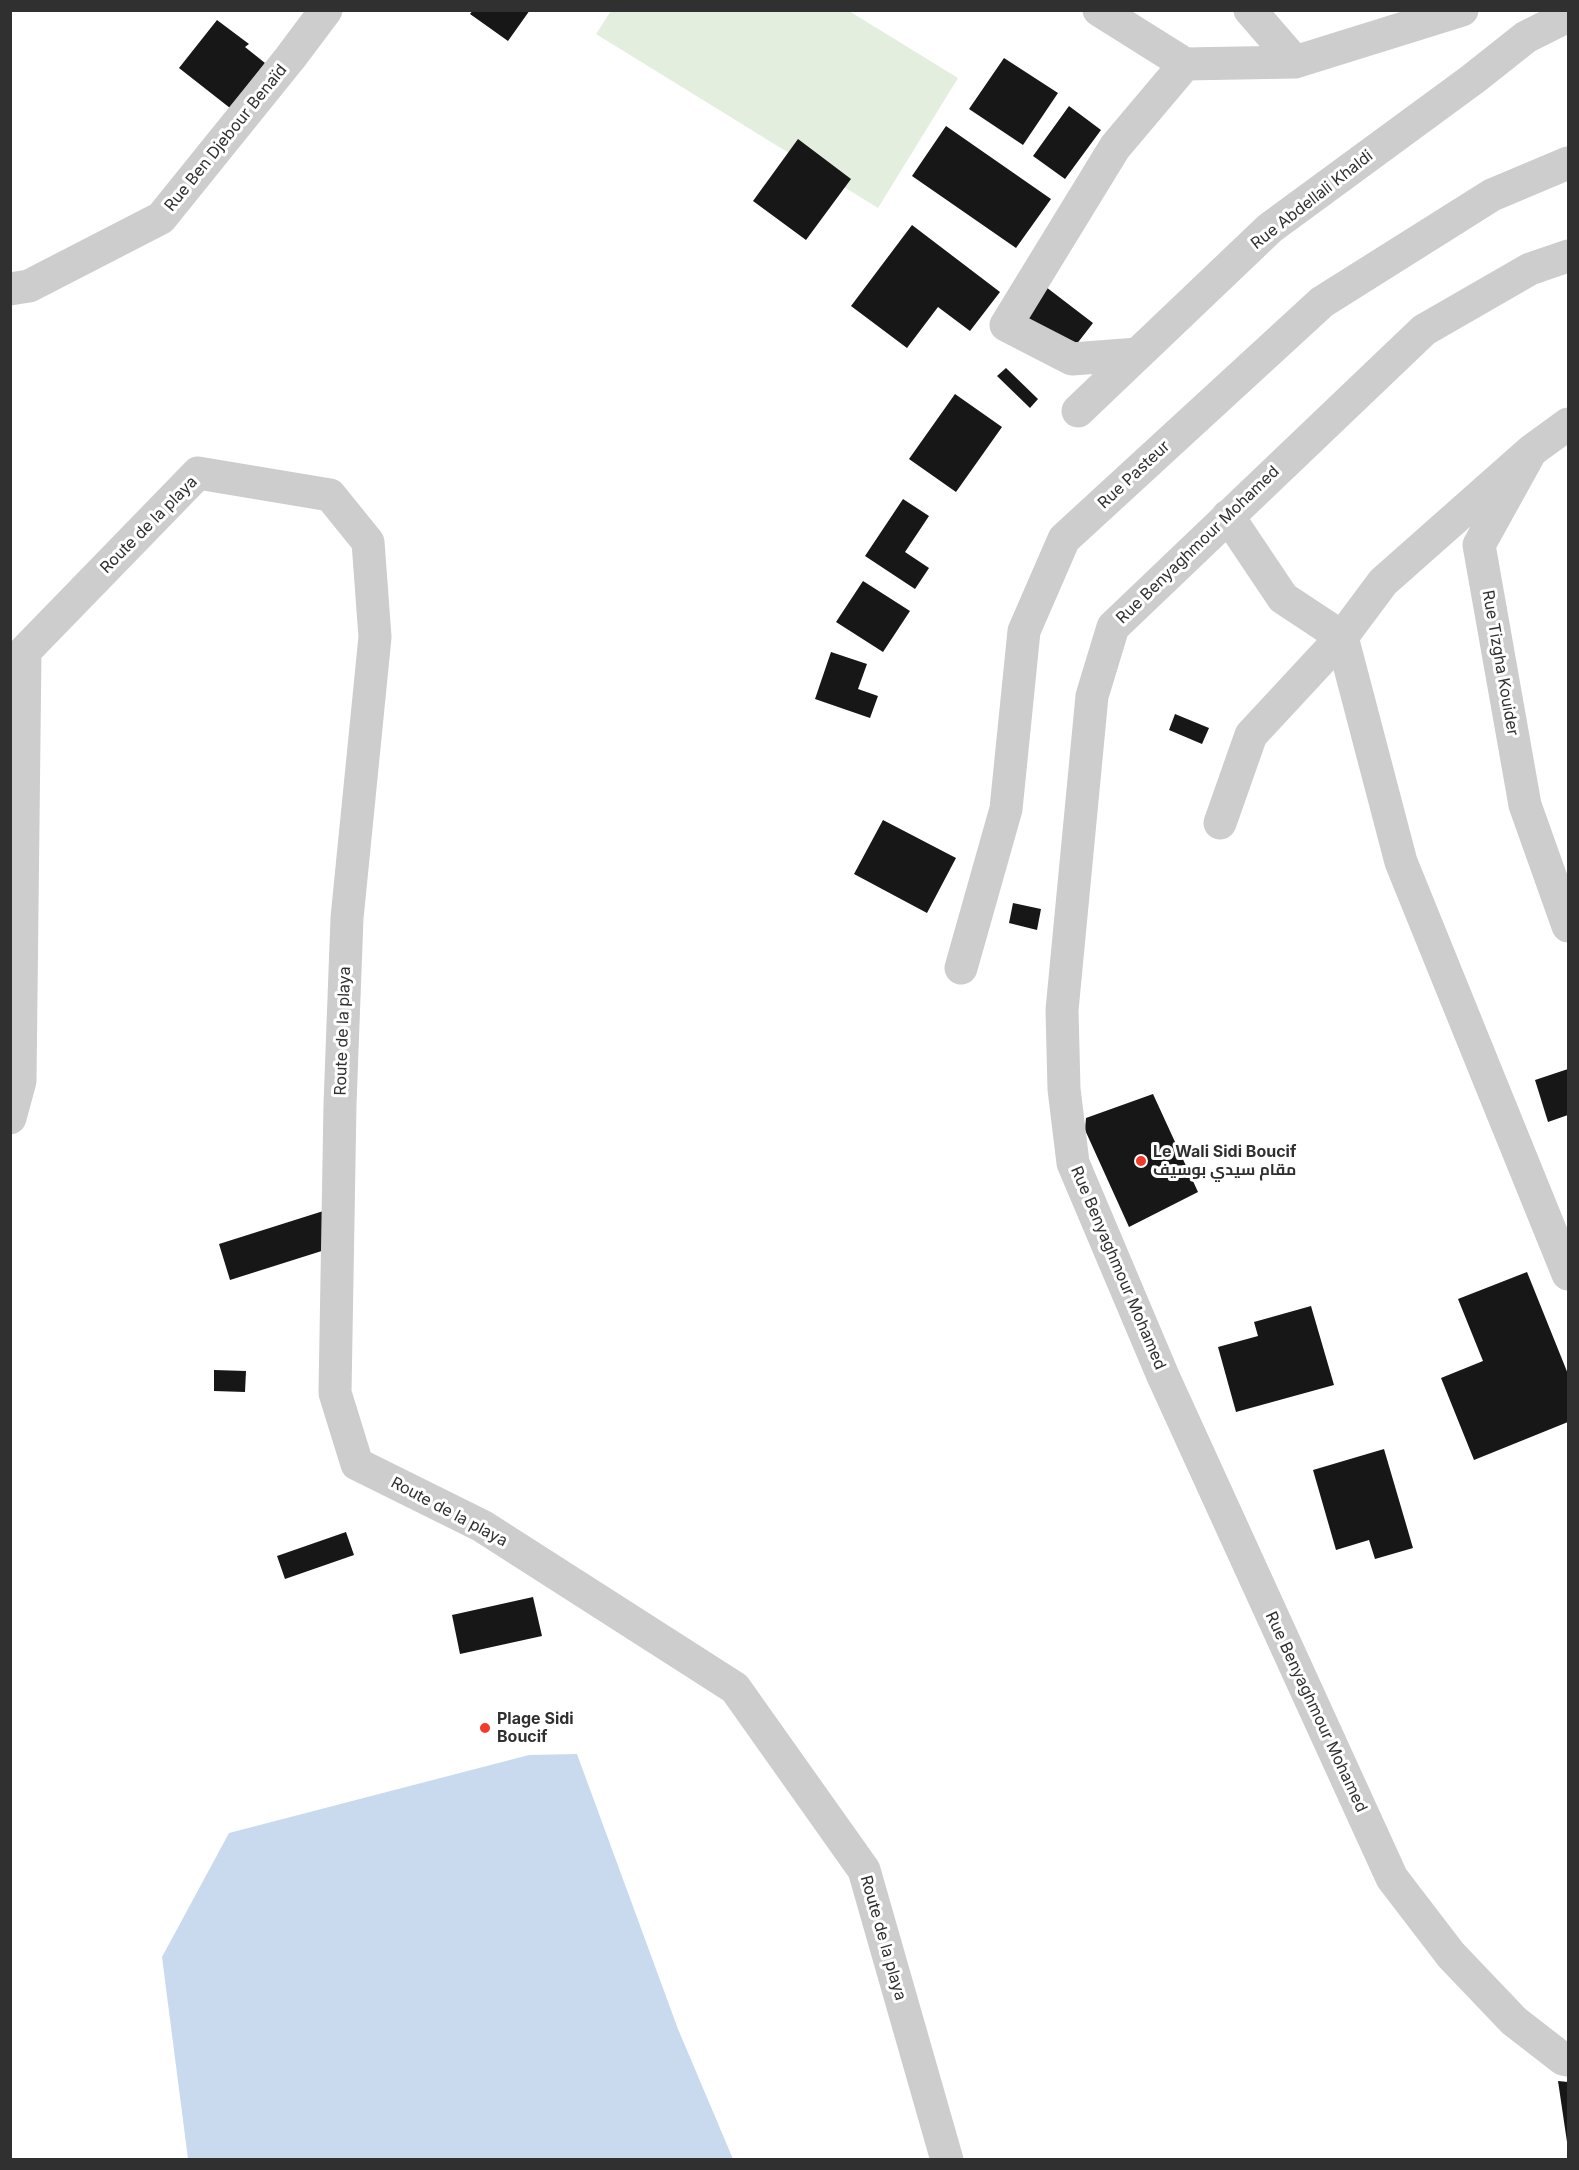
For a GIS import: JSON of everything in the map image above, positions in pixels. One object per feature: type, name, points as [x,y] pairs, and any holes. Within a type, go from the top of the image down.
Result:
[{"type":"street","name":"Rue Ben Djebour Benaïd","points":[[10,289],[29,286],[161,218],[326,10]]},
{"type":"street","points":[[1099,10],[1185,64],[1295,62],[1462,10]]},
{"type":"street","points":[[1250,10],[1295,62]]},
{"type":"street","name":"Rue Abdellali Khaldi","points":[[1078,411],[1270,228],[1473,79],[1526,37],[1569,16]]},
{"type":"street","points":[[1138,354],[1072,359],[1006,325],[1115,147],[1185,64]]},
{"type":"street","name":"Rue Pasteur","points":[[961,968],[1006,809],[1024,631],[1064,539],[1322,302],[1492,195],[1569,163]]},
{"type":"street","name":"Rue Benyaghmour Mohamed","points":[[1569,256],[1530,269],[1424,330],[1113,627],[1092,696],[1062,1010],[1064,1089],[1073,1163],[1162,1376],[1392,1878],[1451,1955],[1514,2021],[1563,2059],[1569,2060]]},
{"type":"street","name":"Rue Tizgha Kouider","points":[[1569,424],[1531,451],[1479,544],[1525,805],[1569,926]]},
{"type":"street","points":[[1220,823],[1251,735],[1342,638],[1383,582],[1531,451]]},
{"type":"street","name":"Route de la playa","points":[[10,1118],[20,1081],[26,651],[198,473],[330,495],[368,542],[375,637],[347,918],[340,1104],[335,1393],[357,1464],[482,1526],[735,1688],[864,1870],[947,2160]]},
{"type":"street","points":[[1228,516],[1283,598],[1342,638],[1401,862],[1569,1274]]},
{"type":"green space","points":[[611,11],[849,11],[958,78],[878,208],[596,34]]},
{"type":"water","points":[[577,1754],[678,2029],[733,2159],[188,2159],[162,1957],[229,1833],[529,1755]]},
{"type":"building","points":[[473,10],[530,10],[508,41],[470,14]]},
{"type":"building","points":[[217,20],[249,44],[245,47],[265,63],[230,108],[179,68]]},
{"type":"building","points":[[1004,58],[1058,93],[1023,145],[969,109]]},
{"type":"building","points":[[1069,106],[1101,130],[1065,179],[1033,156]]},
{"type":"building","points":[[946,126],[1051,199],[1016,248],[912,176]]},
{"type":"building","points":[[798,139],[851,179],[806,240],[753,201]]},
{"type":"building","points":[[912,225],[1000,292],[970,331],[938,307],[907,348],[851,306]]},
{"type":"building","points":[[1046,287],[1093,323],[1062,363],[1015,327]]},
{"type":"building","points":[[1006,368],[1038,399],[1030,408],[997,376]]},
{"type":"building","points":[[955,394],[1002,427],[956,492],[909,459]]},
{"type":"building","points":[[903,499],[929,516],[905,552],[929,568],[915,589],[865,556]]},
{"type":"building","points":[[863,581],[910,611],[883,652],[836,622]]},
{"type":"building","points":[[831,652],[867,664],[858,689],[878,696],[870,718],[815,699]]},
{"type":"building","points":[[1175,714],[1209,728],[1202,744],[1169,730]]},
{"type":"building","points":[[883,820],[956,858],[927,913],[854,874]]},
{"type":"building","points":[[1013,903],[1041,909],[1037,930],[1009,923]]},
{"type":"building","points":[[1568,1069],[1568,1115],[1548,1122],[1535,1080]]},
{"type":"building","name":"Le Wali Sidi Boucif مقام سيدي بوسيف","points":[[1153,1094],[1198,1192],[1129,1227],[1085,1130],[1086,1118]]},
{"type":"building","points":[[336,1207],[347,1243],[230,1280],[219,1244]]},
{"type":"building","points":[[1527,1272],[1568,1374],[1568,1422],[1474,1460],[1441,1378],[1483,1361],[1458,1299]]},
{"type":"building","points":[[1311,1306],[1334,1385],[1236,1412],[1218,1347],[1258,1336],[1254,1322]]},
{"type":"building","points":[[214,1370],[246,1371],[245,1392],[214,1391]]},
{"type":"building","points":[[1384,1449],[1413,1548],[1375,1559],[1369,1540],[1336,1550],[1313,1470]]},
{"type":"building","points":[[346,1532],[354,1555],[285,1579],[277,1556]]},
{"type":"building","points":[[533,1597],[542,1636],[460,1654],[452,1615]]},
{"type":"building","points":[[1558,2081],[1568,2082],[1568,2142],[1567,2142]]},
{"type":"place","name":"Le Wali Sidi Boucif مقام سيدي بوسيف","points":[[1141,1161]]},
{"type":"place","name":"Plage Sidi Boucif","points":[[485,1728]]}]
